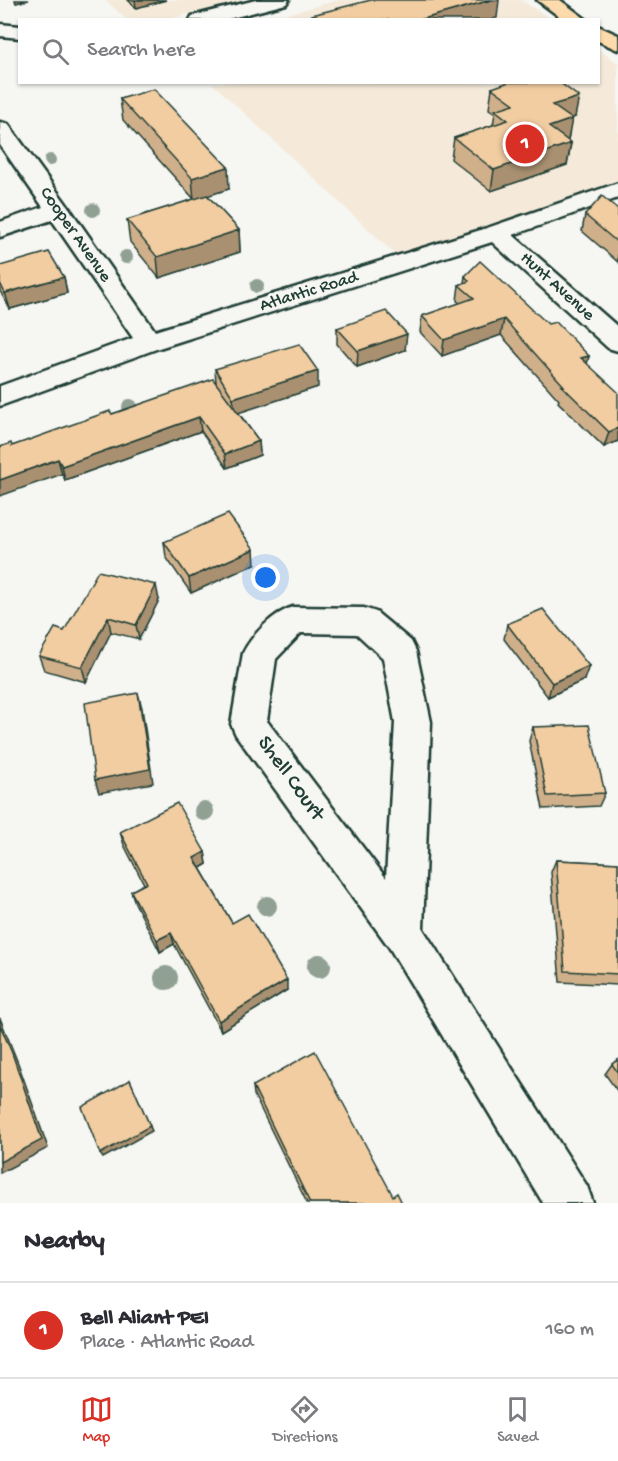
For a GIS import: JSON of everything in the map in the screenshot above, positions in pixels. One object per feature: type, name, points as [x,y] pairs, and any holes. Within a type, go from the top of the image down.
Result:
[{"type":"main road","points":[[547,0],[575,18]]},
{"type":"main road","points":[[600,33],[618,44]]},
{"type":"street","points":[[207,18],[279,0]]},
{"type":"street","name":"Cooper Avenue","points":[[0,129],[59,210],[149,342]]},
{"type":"street","name":"Atlantic Road","points":[[0,396],[149,342],[496,233],[618,190]]},
{"type":"street","points":[[0,230],[59,210]]},
{"type":"street","name":"Hunt Avenue","points":[[496,233],[618,342]]},
{"type":"street","name":"Shell Court","points":[[403,933],[413,722],[399,651],[363,621],[293,620],[260,654],[249,724],[403,933],[570,1203]]},
{"type":"shaded area","points":[[105,0],[248,0],[172,18],[125,18]]},
{"type":"shaded area","points":[[338,0],[521,0],[549,18],[273,18]]},
{"type":"shaded area","points":[[600,51],[618,63],[618,180],[401,260],[213,84],[600,84]]},
{"type":"building","points":[[371,0],[491,0],[426,18],[315,18],[312,15]]},
{"type":"building","points":[[503,84],[562,84],[579,97],[552,105],[572,119],[549,127],[571,143],[494,170],[454,138],[508,120],[495,110],[514,104],[492,88]]},
{"type":"building","points":[[154,89],[228,167],[192,178],[120,99]]},
{"type":"building","points":[[207,195],[239,230],[157,257],[127,220]]},
{"type":"building","points":[[602,196],[618,209],[618,243],[585,215]]},
{"type":"building","points":[[49,252],[64,277],[5,293],[0,283],[0,266]]},
{"type":"building","points":[[480,261],[548,324],[556,322],[589,356],[581,358],[618,392],[618,428],[609,432],[562,386],[564,386],[504,319],[444,340],[422,316],[474,298],[459,285],[469,281],[465,276]]},
{"type":"building","points":[[386,311],[407,334],[358,351],[337,328]]},
{"type":"building","points":[[299,344],[318,371],[233,398],[215,369]]},
{"type":"building","points":[[213,379],[259,441],[225,454],[199,417],[62,466],[58,459],[0,480],[0,447],[11,443],[12,446],[110,411],[112,414]]},
{"type":"building","points":[[228,514],[254,549],[189,578],[164,542]]},
{"type":"building","points":[[98,571],[156,585],[136,625],[108,617],[82,667],[39,656],[55,628],[64,631]]},
{"type":"building","points":[[543,609],[589,666],[552,683],[507,624]]},
{"type":"building","points":[[138,693],[150,769],[95,780],[85,703]]},
{"type":"building","points":[[589,725],[605,793],[547,796],[533,727]]},
{"type":"building","points":[[177,803],[205,852],[194,858],[232,923],[248,914],[287,980],[219,1021],[171,933],[157,940],[131,891],[147,883],[120,832]]},
{"type":"building","points":[[556,860],[618,863],[618,974],[565,971]]},
{"type":"building","points":[[0,1025],[42,1140],[0,1162]]},
{"type":"building","points":[[315,1051],[393,1196],[397,1193],[402,1203],[310,1203],[253,1086]]},
{"type":"building","points":[[618,1060],[618,1073],[612,1064]]},
{"type":"building","points":[[130,1080],[150,1126],[100,1154],[82,1107]]},
{"type":"place","name":"Bell Aliant PEI","points":[[525,144]]}]
